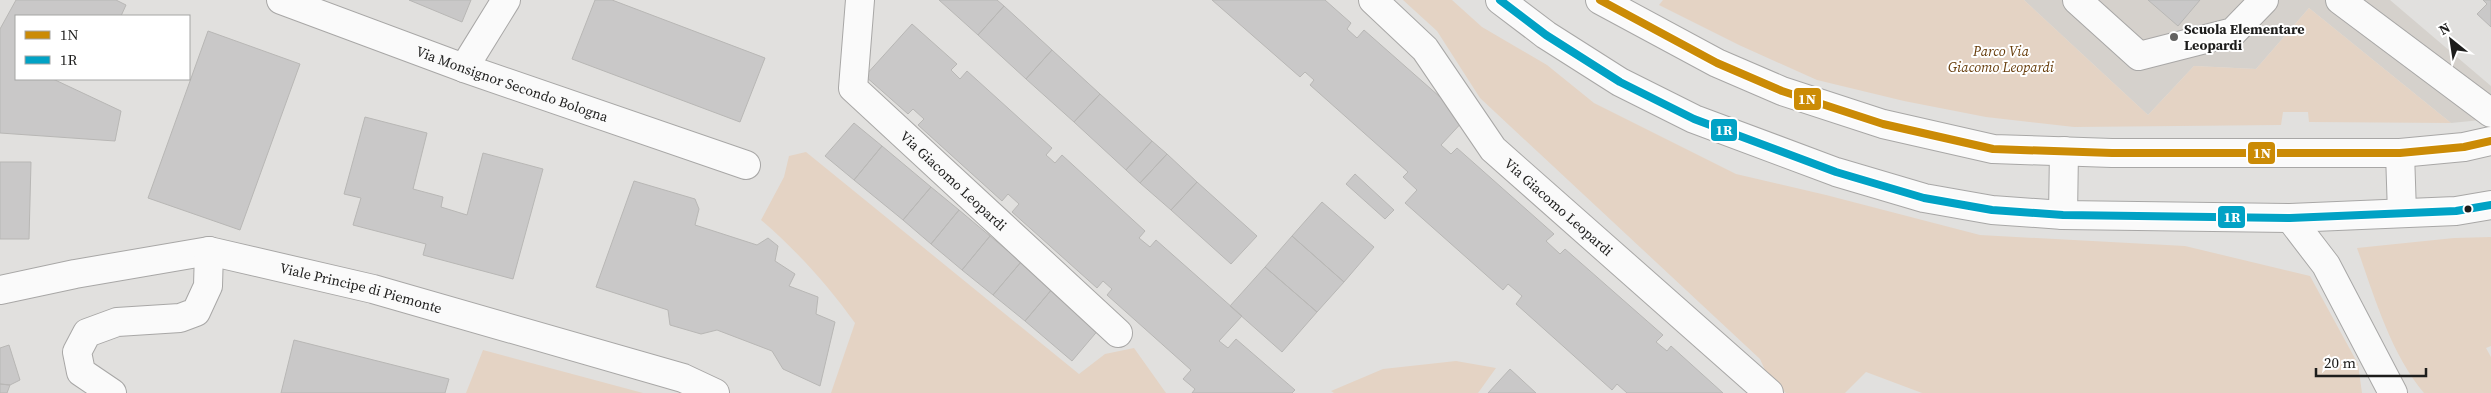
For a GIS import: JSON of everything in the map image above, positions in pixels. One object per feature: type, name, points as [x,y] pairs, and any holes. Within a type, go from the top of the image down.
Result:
[{"type":"street","name":"Via Monsignor Secondo Bologna","points":[[281,0],[464,68],[746,165]]},
{"type":"street","points":[[464,68],[506,0]]},
{"type":"street","name":"Via Giacomo Leopardi","points":[[860,0],[853,88],[1118,333]]},
{"type":"street","name":"Via Giacomo Leopardi","points":[[1373,0],[1425,49],[1493,149],[1769,393]]},
{"type":"street","points":[[1500,0],[1546,35],[1620,82],[1694,119],[1748,141],[1836,172],[1924,198],[1992,210],[2063,215],[2290,218],[2456,211],[2491,205]]},
{"type":"street","points":[[1600,0],[1717,64],[1800,97],[1883,124],[1993,149],[2400,153],[2464,147],[2491,142]]},
{"type":"street","points":[[2077,0],[2139,56],[2233,32],[2264,0]]},
{"type":"street","points":[[2340,0],[2491,113]]},
{"type":"street","points":[[2063,215],[2064,151]]},
{"type":"street","points":[[2400,153],[2402,213]]},
{"type":"street","points":[[2290,218],[2326,265],[2393,393]]},
{"type":"street","points":[[112,393],[81,372],[76,352],[86,333],[117,322],[180,318],[196,312],[208,286],[209,251]]},
{"type":"street","name":"Viale Principe di Piemonte","points":[[0,290],[75,274],[209,251],[372,289],[683,378],[715,393]]},
{"type":"shaded area","name":"Scuola Elementare Leopardi","points":[[2024,0],[2390,0],[2491,86],[2491,119],[2451,123],[2309,8],[2256,69],[2194,66],[2148,115]]},
{"type":"green space","points":[[1403,0],[1452,0],[1482,27],[1547,65],[1594,103],[1736,174],[1980,235],[2185,246],[2310,276],[2358,364],[2362,393],[1922,393],[1866,372],[1845,393],[1786,393],[1769,379],[1760,359],[1480,98],[1437,31]]},
{"type":"green space","name":"Parco Via Giacomo Leopardi","points":[[1663,0],[2024,0],[2148,115],[2194,66],[2256,69],[2309,8],[2451,123],[2309,122],[2308,112],[2283,112],[2281,125],[2074,127],[1986,117],[1904,101],[1817,80],[1739,45],[1659,5]]},
{"type":"green space","points":[[806,152],[1079,374],[1105,354],[1134,348],[1166,393],[831,393],[855,323],[811,268],[761,220],[784,177],[789,156]]},
{"type":"green space","points":[[2491,237],[2491,346],[2486,348],[2491,357],[2491,393],[2424,393],[2402,360],[2384,324],[2357,248],[2454,238]]},
{"type":"green space","points":[[483,350],[643,393],[466,393]]},
{"type":"green space","points":[[1456,361],[1496,368],[1478,393],[1334,393],[1331,391],[1383,369]]},
{"type":"building","points":[[16,0],[116,0],[126,5],[121,15],[15,15],[15,80],[55,80],[121,111],[115,141],[0,133],[0,29]]},
{"type":"building","points":[[409,0],[471,0],[462,22]]},
{"type":"building","points":[[595,0],[612,0],[765,58],[740,122],[572,59]]},
{"type":"building","points":[[939,0],[997,0],[1004,6],[978,35]]},
{"type":"building","points":[[1212,0],[1325,0],[1351,23],[1347,29],[1357,38],[1364,30],[1465,119],[1441,145],[1451,154],[1457,148],[1554,234],[1546,241],[1560,254],[1565,249],[1663,335],[1656,342],[1667,351],[1671,346],[1723,393],[1627,393],[1617,384],[1612,390],[1516,304],[1522,296],[1508,284],[1503,290],[1405,203],[1417,190],[1403,177],[1408,172],[1310,85],[1314,80],[1305,72],[1300,77]]},
{"type":"building","points":[[2148,0],[2200,0],[2178,26]]},
{"type":"building","points":[[2483,0],[2491,0],[2491,27],[2477,14],[2487,4]]},
{"type":"building","points":[[1004,6],[1052,50],[1026,79],[978,35]]},
{"type":"building","points":[[912,24],[957,64],[951,70],[960,79],[967,71],[1052,148],[1046,155],[1055,163],[1062,155],[1145,231],[1139,238],[1150,247],[1156,240],[1242,316],[1219,341],[1228,348],[1236,339],[1295,390],[1292,393],[1192,393],[1195,389],[1183,379],[1191,370],[1107,295],[1112,289],[1103,281],[1097,288],[1012,212],[1019,204],[1008,194],[1002,201],[918,125],[924,119],[913,109],[908,114],[865,76]]},
{"type":"building","points":[[208,31],[300,64],[240,230],[148,198]]},
{"type":"building","points":[[1052,50],[1100,94],[1074,122],[1026,79]]},
{"type":"building","points":[[1100,94],[1152,141],[1126,170],[1074,122]]},
{"type":"building","points":[[365,117],[427,133],[413,189],[443,197],[441,207],[467,215],[483,153],[543,169],[513,279],[423,255],[426,244],[353,225],[361,198],[344,194]]},
{"type":"building","points":[[854,123],[882,146],[854,180],[825,156]]},
{"type":"building","points":[[1152,141],[1167,154],[1140,183],[1126,170]]},
{"type":"building","points":[[882,146],[931,187],[903,220],[854,180]]},
{"type":"building","points":[[1167,154],[1197,182],[1171,210],[1140,183]]},
{"type":"building","points":[[0,162],[31,162],[29,239],[0,239]]},
{"type":"building","points":[[1355,174],[1394,210],[1385,219],[1346,184]]},
{"type":"building","points":[[634,181],[695,199],[699,209],[695,225],[757,245],[768,238],[778,246],[775,261],[795,274],[789,286],[818,297],[816,314],[835,322],[820,386],[783,369],[772,351],[717,330],[701,334],[670,325],[668,310],[596,287]]},
{"type":"building","points":[[1197,182],[1257,236],[1231,264],[1171,210]]},
{"type":"building","points":[[931,187],[959,210],[931,244],[903,220]]},
{"type":"building","points":[[1322,202],[1374,247],[1344,282],[1292,236]]},
{"type":"building","points":[[959,210],[990,236],[962,270],[931,244]]},
{"type":"building","points":[[990,236],[1021,262],[993,295],[962,270]]},
{"type":"building","points":[[1292,236],[1344,282],[1317,312],[1265,267]]},
{"type":"building","points":[[1021,262],[1053,288],[1025,321],[993,295]]},
{"type":"building","points":[[1265,267],[1317,312],[1282,352],[1230,306]]},
{"type":"building","points":[[1053,288],[1100,328],[1072,361],[1025,321]]},
{"type":"building","points":[[294,340],[449,379],[445,393],[281,393]]},
{"type":"building","points":[[9,345],[20,380],[10,385],[0,384],[0,348]]},
{"type":"building","points":[[1510,369],[1536,393],[1488,393]]},
{"type":"building","points":[[0,384],[10,385],[7,393],[0,393]]},
{"type":"transit line","name":"1R","points":[[1500,0],[1546,35],[1620,82],[1694,119],[1836,172],[1924,198],[1992,210],[2063,215],[2290,218],[2456,211],[2491,205]]},
{"type":"transit line","name":"1N","points":[[1600,0],[1717,63],[1782,91],[1883,124],[1993,149],[2112,153],[2400,153],[2464,147],[2491,141]]},
{"type":"place","name":"Scuola Elementare Leopardi","points":[[2174,37]]}]
